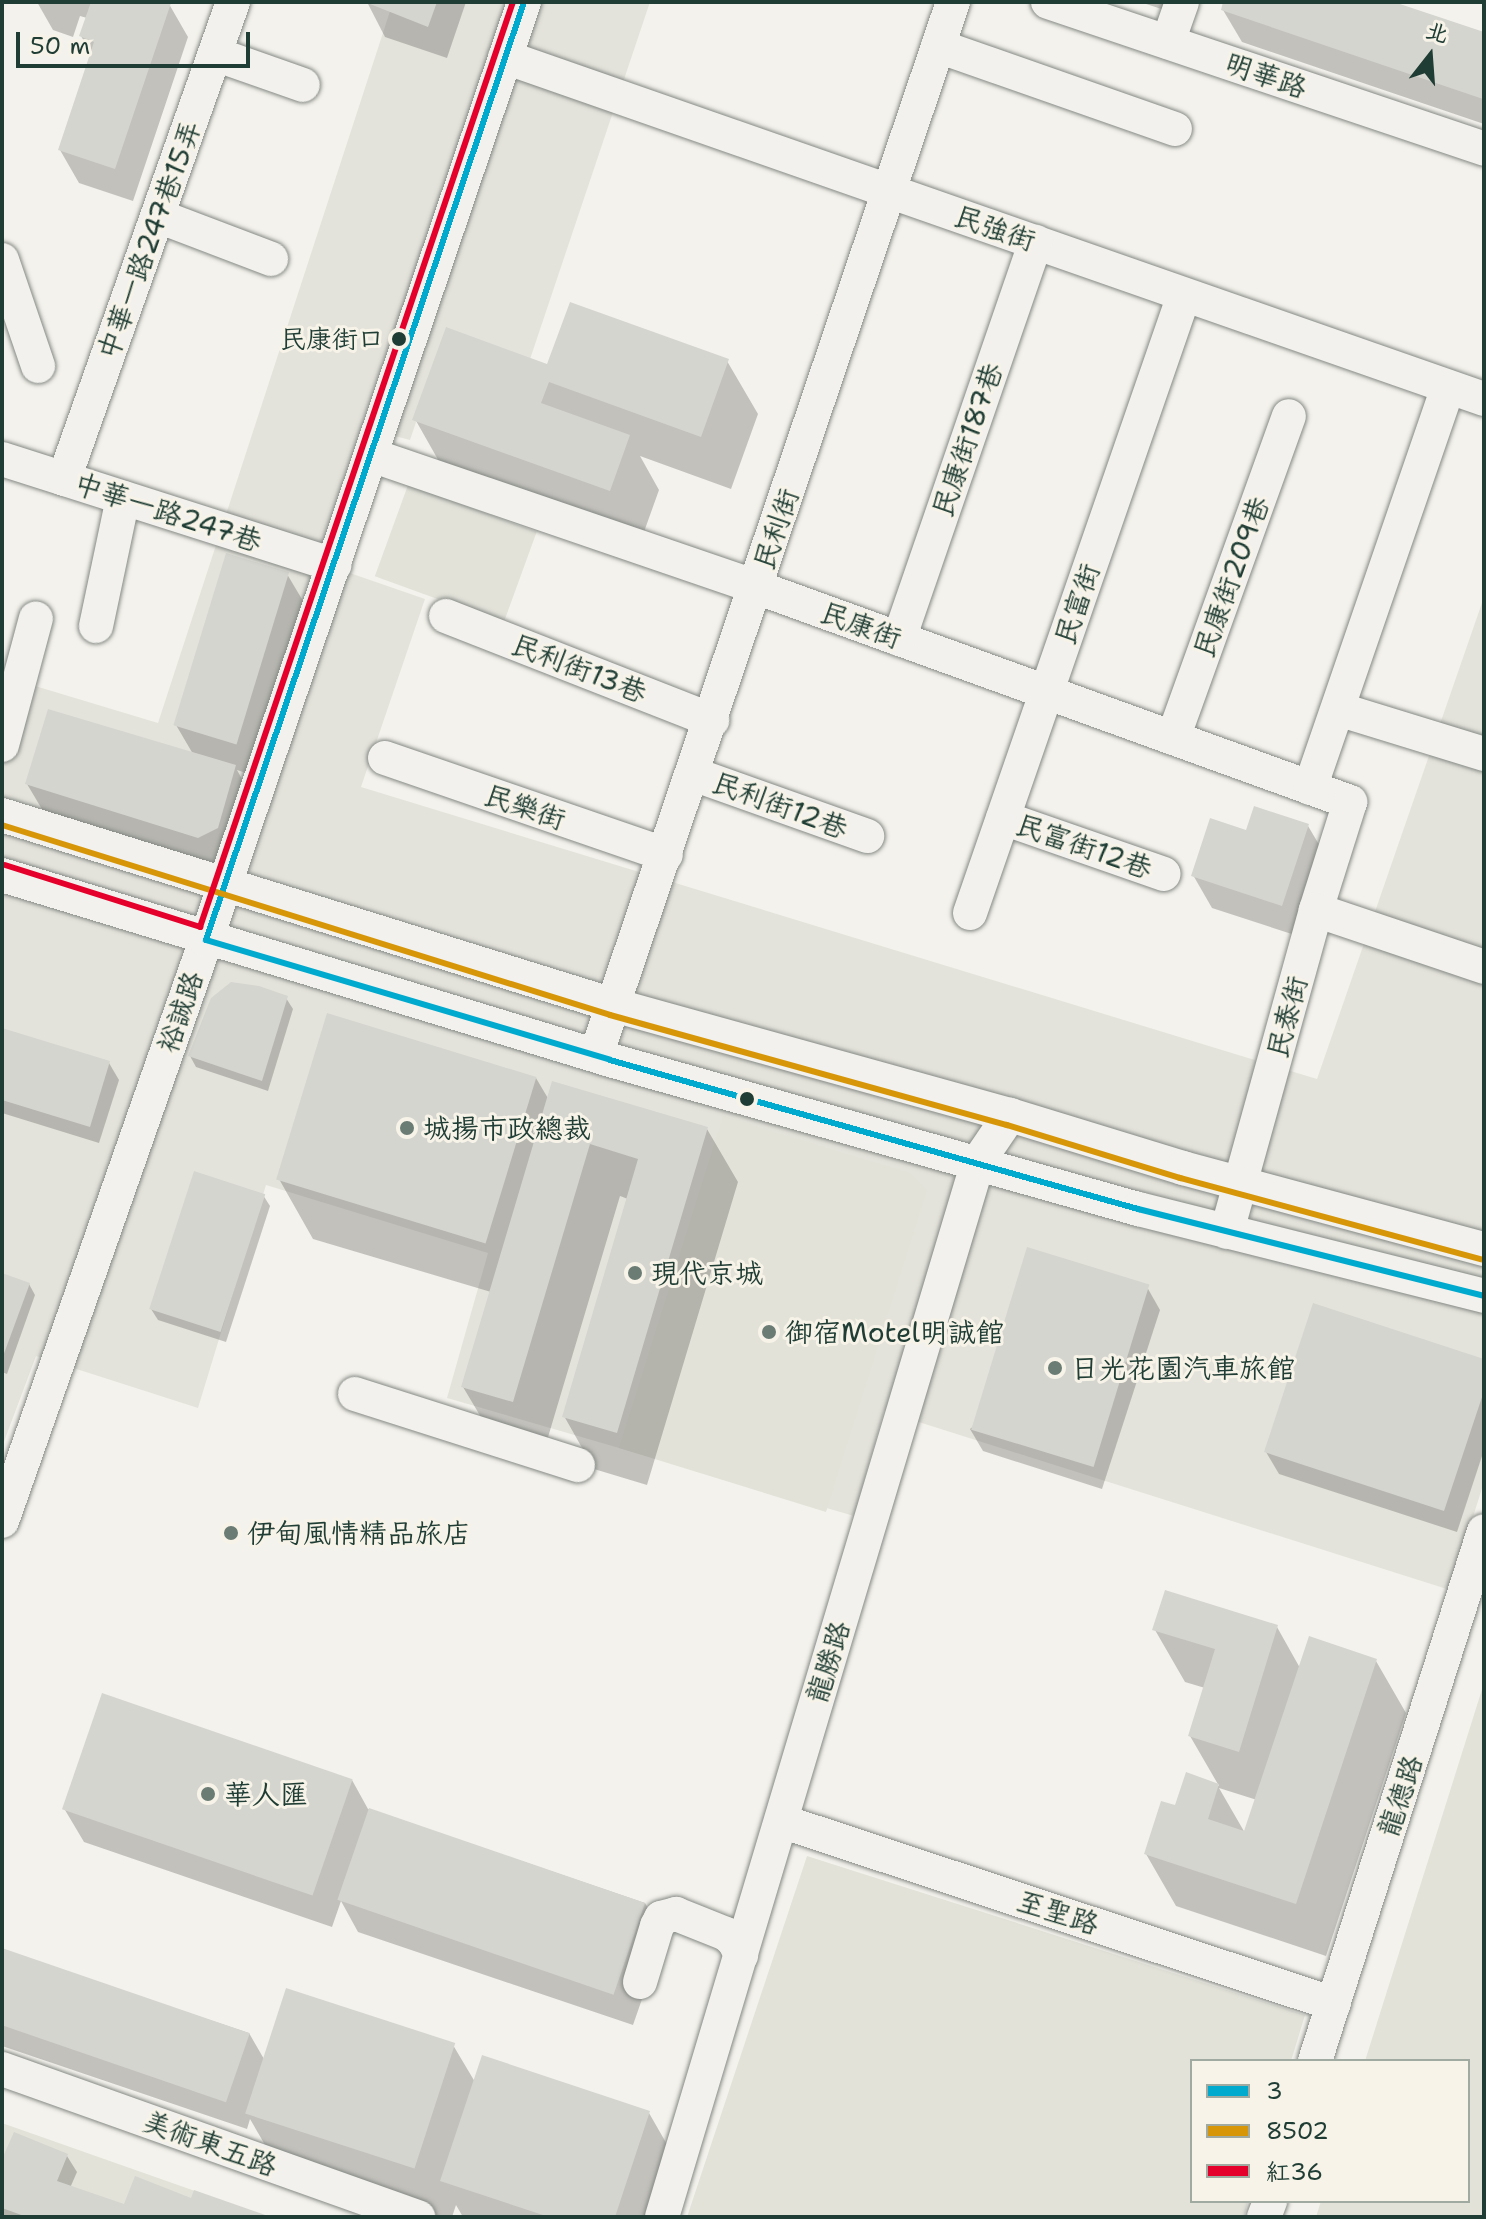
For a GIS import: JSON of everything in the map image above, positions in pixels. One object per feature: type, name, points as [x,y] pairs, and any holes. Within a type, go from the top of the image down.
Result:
[{"type":"street","name":"中華一路247巷15弄","points":[[64,479],[233,2]]},
{"type":"street","name":"裕誠路","points":[[2,1521],[14,1449],[206,940],[524,2]]},
{"type":"street","name":"民利街","points":[[596,1055],[953,2]]},
{"type":"street","name":"明華路","points":[[1048,2],[1484,149]]},
{"type":"street","points":[[1168,42],[1182,2]]},
{"type":"street","points":[[938,46],[1175,129]]},
{"type":"street","points":[[215,54],[303,85]]},
{"type":"street","name":"民強街","points":[[505,57],[1484,399]]},
{"type":"street","points":[[158,216],[271,259]]},
{"type":"street","name":"民康街187巷","points":[[899,639],[1036,242]]},
{"type":"street","points":[[2,260],[38,366]]},
{"type":"street","name":"民富街","points":[[970,913],[1184,295]]},
{"type":"street","points":[[1310,788],[1448,387]]},
{"type":"street","name":"民康街209巷","points":[[1173,738],[1289,416]]},
{"type":"street","name":"民康街","points":[[371,455],[756,587],[1350,802]]},
{"type":"street","name":"中華一路247巷","points":[[2,459],[334,565]]},
{"type":"street","points":[[96,626],[123,498]]},
{"type":"street","name":"民利街13巷","points":[[446,616],[712,720]]},
{"type":"street","points":[[2,745],[36,618]]},
{"type":"street","points":[[1338,709],[1484,754]]},
{"type":"street","name":"民樂街","points":[[385,758],[666,855]]},
{"type":"street","name":"民利街12巷","points":[[693,774],[867,836]]},
{"type":"street","name":"民泰街","points":[[1227,1232],[1316,910],[1350,802]]},
{"type":"street","points":[[2,815],[613,1005],[1010,1115],[1241,1184],[1484,1249]]},
{"type":"street","name":"民富街12巷","points":[[1003,818],[1164,874]]},
{"type":"street","points":[[2,875],[206,940],[596,1055],[1227,1232],[1484,1296]]},
{"type":"street","points":[[1316,910],[1484,967]]},
{"type":"street","name":"龍勝路","points":[[662,2217],[978,1162],[1010,1115]]},
{"type":"street","points":[[355,1394],[578,1465]]},
{"type":"street","name":"龍德路","points":[[1316,2059],[1484,1531]]},
{"type":"street","name":"至聖路","points":[[781,1821],[1334,2004]]},
{"type":"street","points":[[640,1982],[661,1918],[676,1914],[726,1934],[734,1941],[741,1955]]},
{"type":"street","name":"美術東五路","points":[[2,2069],[418,2217]]},
{"type":"shaded area","points":[[393,2],[650,2],[518,395],[435,366],[410,440],[387,434],[344,571],[425,599],[361,787],[1317,1079],[1484,597],[1484,1482],[1450,1590],[884,1411],[854,1516],[447,1398],[488,1253],[266,1185],[198,1408],[36,1356],[2,1447],[2,676],[158,723]]},
{"type":"shaded area","points":[[408,485],[537,532],[504,623],[375,576]]},
{"type":"shaded area","name":"御宿Motel明誠館","points":[[723,1116],[910,1173],[927,1190],[826,1512],[619,1448]]},
{"type":"shaded area","points":[[1484,1683],[1484,2217],[1316,2217],[1320,2203],[1470,2203],[1470,2059],[1366,2059]]},
{"type":"shaded area","points":[[807,1856],[1305,2015],[1292,2059],[1190,2059],[1190,2203],[1248,2203],[1244,2217],[687,2217]]},
{"type":"shaded area","points":[[2,2123],[195,2191],[186,2217],[2,2217]]},
{"type":"building","points":[[91,2],[171,3],[115,169],[58,150],[94,42],[79,36]]},
{"type":"building","points":[[365,2],[437,2],[428,27]]},
{"type":"building","points":[[1223,2],[1394,2],[1484,32],[1483,99],[1221,10]]},
{"type":"building","points":[[570,302],[729,359],[701,437],[549,382],[541,403],[630,435],[610,491],[412,420],[446,327],[547,364]]},
{"type":"building","points":[[226,553],[289,572],[236,744],[173,725]]},
{"type":"building","points":[[48,709],[236,765],[218,828],[198,838],[25,784]]},
{"type":"building","points":[[1254,806],[1309,824],[1282,906],[1191,876],[1210,818],[1246,830]]},
{"type":"building","points":[[231,982],[259,986],[288,996],[262,1081],[188,1056],[211,998]]},
{"type":"building","name":"城揚市政總裁","points":[[327,1013],[536,1077],[486,1243],[276,1179]]},
{"type":"building","points":[[2,1028],[110,1061],[90,1127],[2,1100]]},
{"type":"building","name":"現代京城","points":[[552,1081],[708,1127],[617,1433],[562,1417],[638,1159],[590,1144],[513,1402],[461,1387]]},
{"type":"building","points":[[194,1171],[265,1194],[221,1332],[149,1309]]},
{"type":"building","name":"日光花園汽車旅館","points":[[1027,1247],[1149,1284],[1094,1467],[971,1430]]},
{"type":"building","points":[[2,1273],[30,1283],[2,1359]]},
{"type":"building","points":[[1313,1303],[1484,1359],[1484,1391],[1444,1511],[1264,1452]]},
{"type":"building","points":[[1165,1590],[1278,1625],[1239,1752],[1188,1736],[1215,1649],[1152,1630]]},
{"type":"building","points":[[1309,1636],[1377,1659],[1296,1904],[1144,1854],[1161,1801],[1175,1805],[1186,1772],[1219,1784],[1208,1819],[1244,1831]]},
{"type":"building","name":"華人匯","points":[[102,1693],[353,1779],[313,1896],[62,1809]]},
{"type":"building","name":"華人匯","points":[[369,1808],[645,1903],[614,1995],[337,1900]]},
{"type":"building","points":[[2,1948],[250,2033],[226,2102],[2,2025]]},
{"type":"building","points":[[286,1988],[455,2043],[414,2169],[245,2114]]},
{"type":"building","points":[[482,2055],[650,2111],[615,2217],[549,2217],[440,2181]]},
{"type":"building","points":[[14,2132],[68,2154],[57,2181],[124,2204],[135,2176],[191,2198],[194,2190],[271,2217],[27,2217],[2,2208],[2,2159]]},
{"type":"transit line","name":"紅36","points":[[5,865],[200,927],[513,2]]},
{"type":"transit line","name":"3","points":[[206,940],[524,2]]},
{"type":"transit line","name":"8502","points":[[2,825],[610,1015],[1007,1125],[1180,1178],[1481,1259]]},
{"type":"transit line","name":"3","points":[[206,940],[610,1060],[1138,1209],[1484,1296]]},
{"type":"place","name":"民康街口","points":[[399,339]]},
{"type":"place","name":"城揚市政總裁","points":[[407,1128]]},
{"type":"place","name":"現代京城","points":[[635,1273]]},
{"type":"place","name":"御宿Motel明誠館","points":[[769,1332]]},
{"type":"place","name":"日光花園汽車旅館","points":[[1055,1368]]},
{"type":"place","name":"伊甸風情精品旅店","points":[[231,1533]]},
{"type":"place","name":"華人匯","points":[[208,1794]]}]
